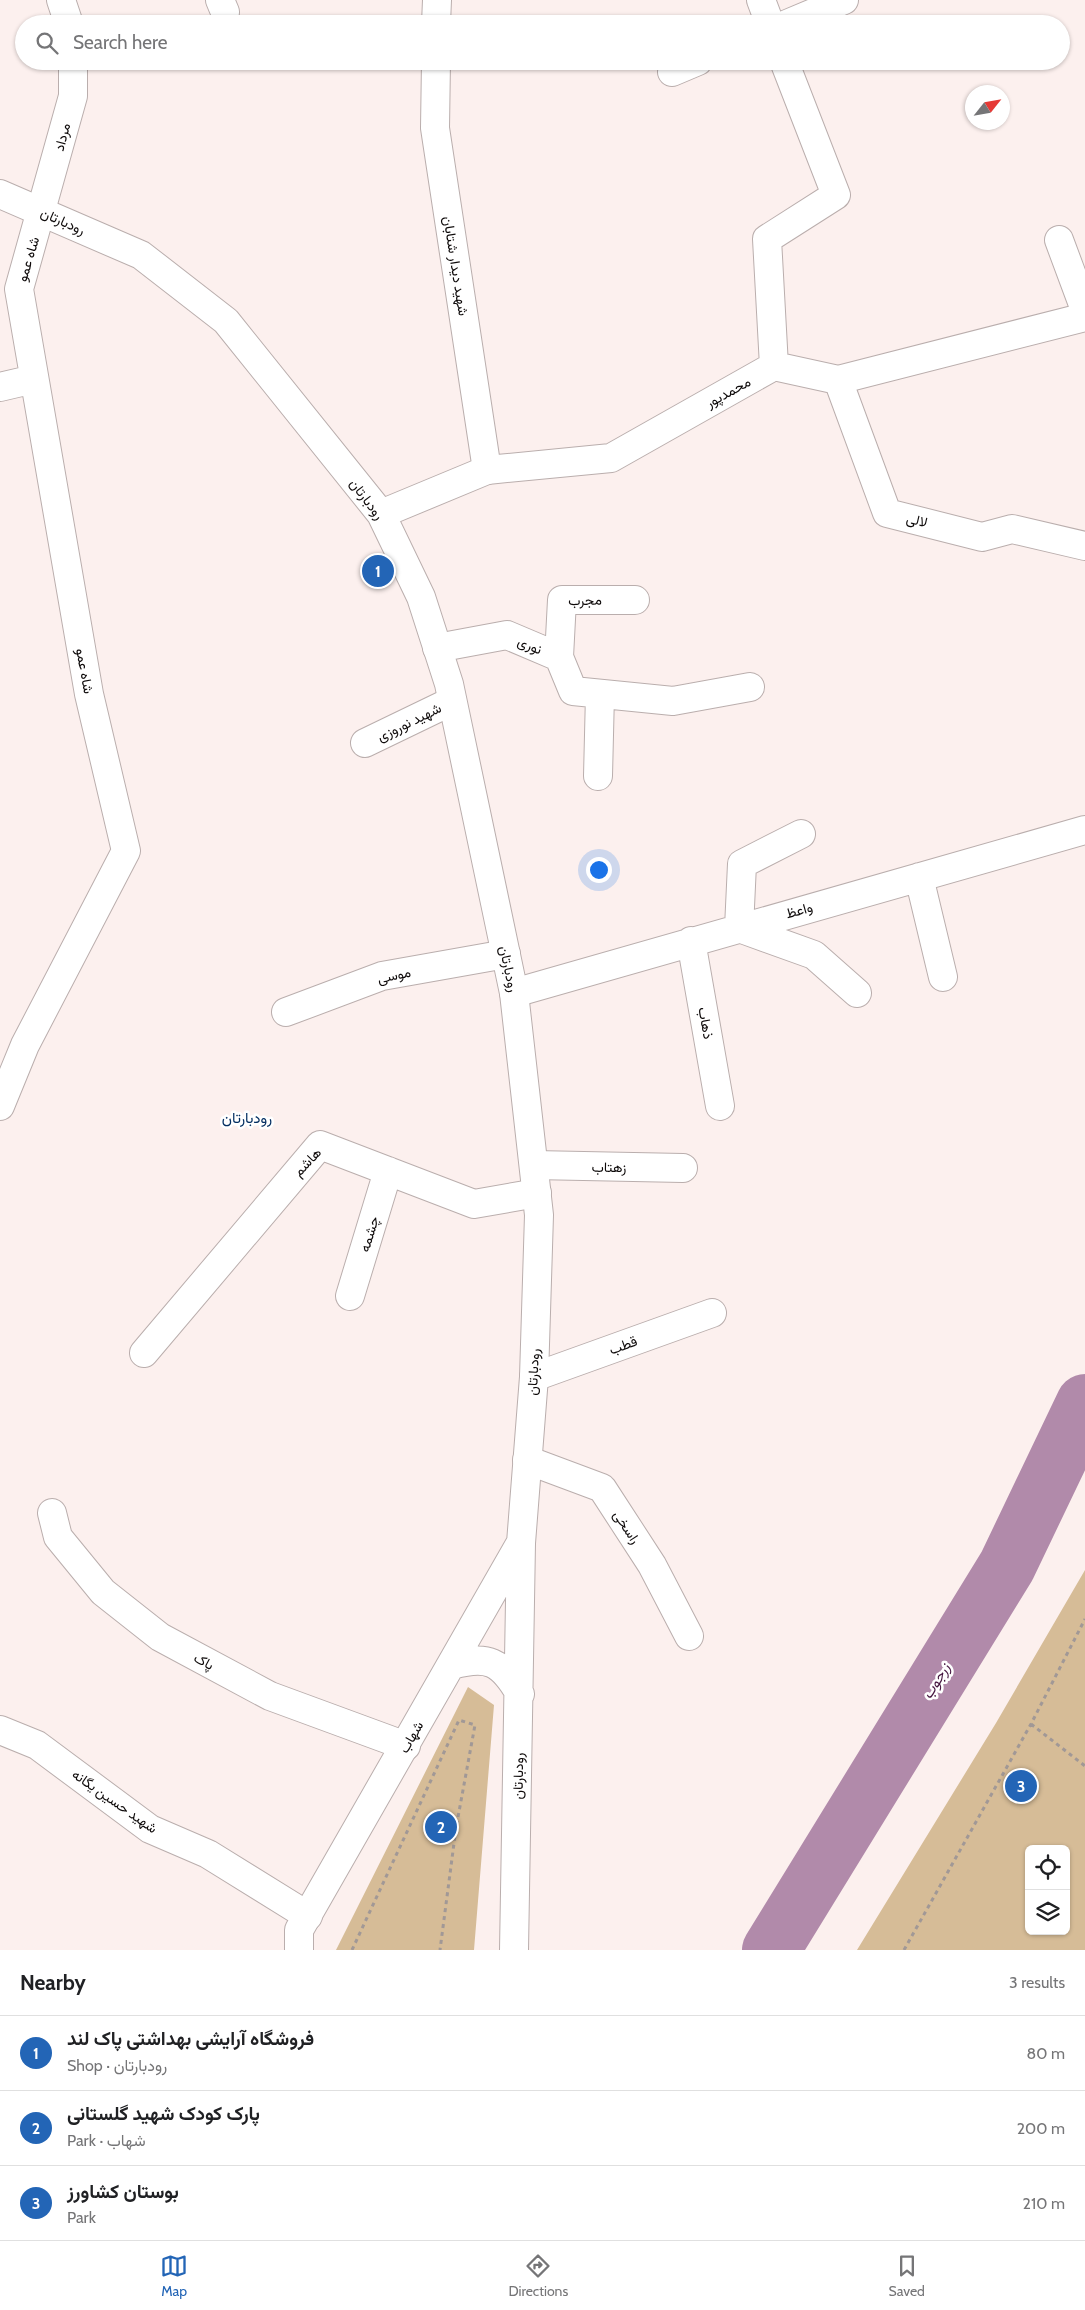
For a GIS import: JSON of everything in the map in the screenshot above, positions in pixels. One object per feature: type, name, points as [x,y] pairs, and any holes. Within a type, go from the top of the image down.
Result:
[{"type":"street","points":[[61,0],[66,15]]},
{"type":"street","points":[[436,15],[437,0]]},
{"type":"street","points":[[761,0],[767,15]]},
{"type":"street","points":[[808,15],[844,0]]},
{"type":"street","name":"مرداد","points":[[42,212],[73,96],[73,70]]},
{"type":"street","name":"شهید دیدار شتابان","points":[[436,70],[435,128],[487,470]]},
{"type":"street","points":[[672,72],[677,70]]},
{"type":"street","points":[[787,70],[836,195],[767,240],[774,366],[838,380],[1085,317]]},
{"type":"street","name":"رودبارتان","points":[[0,194],[141,255],[226,321],[381,514],[421,596],[438,648],[452,701],[514,993],[539,1215],[534,1377],[521,1543],[520,1694],[514,1950]]},
{"type":"street","name":"شاه عمو","points":[[0,1106],[25,1045],[126,851],[89,694],[19,289],[42,212]]},
{"type":"street","points":[[1059,240],[1085,310]]},
{"type":"street","name":"محمدپور","points":[[381,514],[487,470],[611,458],[774,366]]},
{"type":"street","points":[[0,387],[34,379]]},
{"type":"street","name":"لالی","points":[[838,380],[886,513],[982,536],[1012,529],[1085,546]]},
{"type":"street","name":"مجرب","points":[[559,657],[562,600],[635,600]]},
{"type":"street","name":"نوری","points":[[438,648],[507,635],[559,657],[573,691],[673,701],[750,687]]},
{"type":"street","points":[[598,776],[600,694]]},
{"type":"street","name":"شهید نوروزی","points":[[365,743],[452,701]]},
{"type":"street","name":"واعظ","points":[[514,993],[1085,830]]},
{"type":"street","points":[[802,834],[742,864],[739,928],[814,955],[858,993]]},
{"type":"street","points":[[919,877],[943,977]]},
{"type":"street","name":"ذهاب","points":[[691,941],[720,1106]]},
{"type":"street","name":"موسی","points":[[286,1012],[382,976],[506,954]]},
{"type":"street","name":"هاشم","points":[[144,1353],[320,1145],[474,1204],[537,1193]]},
{"type":"street","name":"زهتاب","points":[[534,1166],[683,1168]]},
{"type":"street","name":"چشمه","points":[[350,1296],[388,1172]]},
{"type":"street","name":"قطب","points":[[534,1377],[712,1313]]},
{"type":"street","name":"راسخی","points":[[527,1460],[602,1488],[652,1565],[689,1636]]},
{"type":"street","name":"پاک","points":[[52,1513],[58,1537],[103,1592],[160,1638],[270,1696],[406,1746]]},
{"type":"street","name":"شهاب","points":[[297,1937],[521,1543]]},
{"type":"street","points":[[452,1665],[482,1660],[498,1665],[510,1677],[520,1694]]},
{"type":"street","name":"شهید حسین یگانه","points":[[0,1730],[37,1745],[150,1829],[208,1854],[297,1937]]},
{"type":"path","points":[[904,1950],[1032,1724],[1085,1619]]},
{"type":"path","points":[[352,1950],[459,1720],[475,1725],[456,1828],[440,1950]]},
{"type":"path","points":[[1032,1724],[1085,1766]]},
{"type":"shaded area","points":[[1085,1570],[1085,1950],[857,1950],[996,1723]]},
{"type":"shaded area","points":[[468,1687],[494,1705],[474,1950],[336,1950]]},
{"type":"waterway","name":"زرجوب","points":[[771,1950],[1007,1566],[1085,1403]]},
{"type":"place","name":"فروشگاه آرایشی بهداشتی پاک لند","points":[[378,571]]},
{"type":"place","name":"بوستان کشاورز","points":[[1021,1786]]},
{"type":"place","name":"پارک کودک شهید گلستانی","points":[[441,1827]]},
{"type":"district","name":"رودبارتان","points":[[247,1118]]}]
